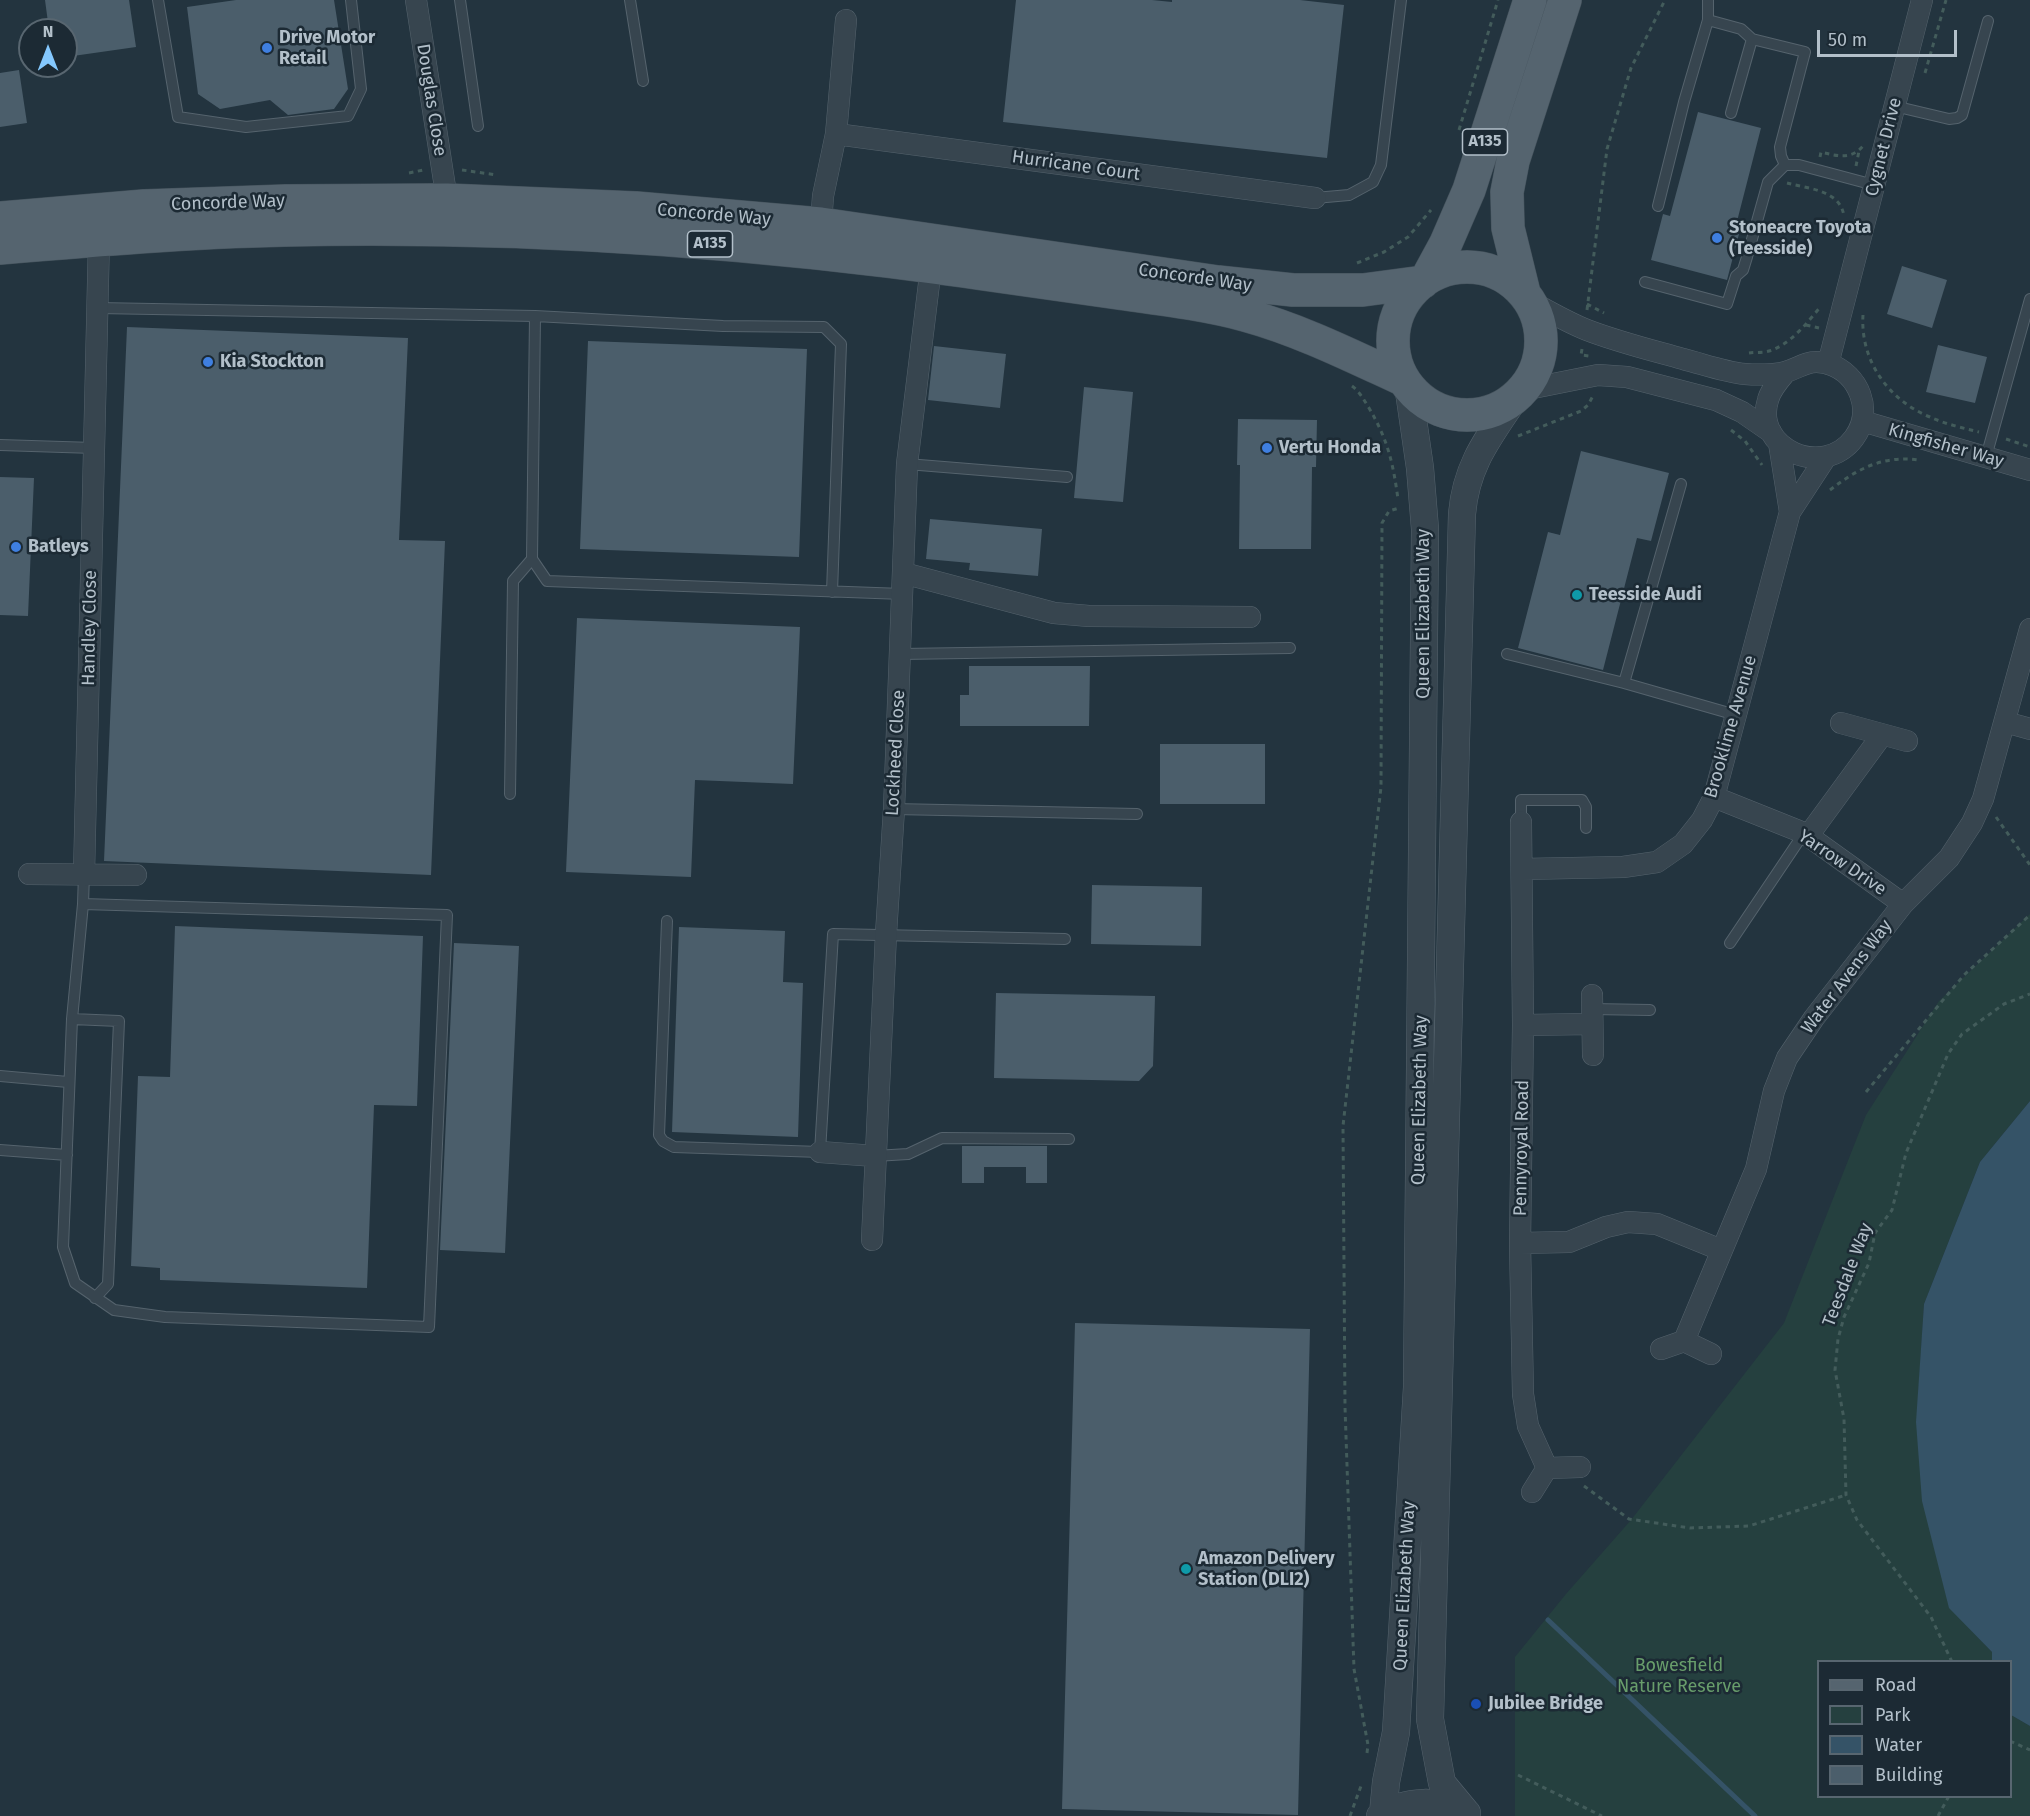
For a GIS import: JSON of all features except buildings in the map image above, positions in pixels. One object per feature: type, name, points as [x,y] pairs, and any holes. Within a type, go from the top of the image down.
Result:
[{"type":"main road","name":"A135","points":[[1530,0],[1469,190],[1446,243],[1425,280],[1409,296],[1396,318],[1393,337],[1394,354],[1406,382],[1430,405],[1463,415],[1490,411],[1519,394],[1537,365],[1541,342],[1538,319],[1527,297],[1508,228],[1507,192],[1513,161],[1565,0]]},
{"type":"main road","name":"Concorde Way","points":[[0,218],[144,207],[286,201],[447,200],[636,208],[821,224],[1208,281],[1293,290],[1363,290],[1425,280]]},
{"type":"main road","name":"Concorde Way","points":[[0,248],[99,239],[285,230],[451,229],[636,238],[818,253],[1178,301],[1246,316],[1318,340],[1406,382]]},
{"type":"main road","name":"A135","points":[[1425,280],[1446,270],[1472,267],[1496,273],[1509,280],[1527,297]]},
{"type":"street","name":"Douglas Close","points":[[416,0],[447,200]]},
{"type":"street","name":"Cygnet Drive","points":[[1828,364],[1922,0]]},
{"type":"street","points":[[821,224],[823,196],[836,134],[846,20]]},
{"type":"street","name":"Hurricane Court","points":[[836,134],[1315,198]]},
{"type":"street","name":"Handley Close","points":[[84,874],[99,239]]},
{"type":"street","name":"Lockheed Close","points":[[872,1240],[874,1156],[901,654],[907,464],[931,267]]},
{"type":"street","points":[[1527,297],[1585,330],[1623,342],[1746,374],[1785,373]]},
{"type":"street","points":[[1519,394],[1598,375],[1627,377],[1716,400],[1742,412],[1775,438],[1802,457],[1826,458],[1838,453],[1856,436],[1862,421],[1863,405],[1855,383],[1844,372],[1828,364],[1813,362],[1801,364],[1785,373],[1768,399],[1767,419],[1775,438],[1790,512]]},
{"type":"street","name":"Queen Elizabeth Way","points":[[1381,1815],[1396,1732],[1417,1387],[1425,529],[1420,468],[1406,382]]},
{"type":"street","name":"Queen Elizabeth Way","points":[[1469,1814],[1442,1783],[1430,1719],[1462,514],[1463,496],[1475,460],[1519,394]]},
{"type":"street","name":"Kingfisher Way","points":[[1862,421],[2030,470]]},
{"type":"street","points":[[1790,512],[1826,458]]},
{"type":"street","name":"Brooklime Avenue","points":[[1522,868],[1623,867],[1657,862],[1683,844],[1702,820],[1714,797],[1790,512]]},
{"type":"street","points":[[903,584],[1054,613],[1089,616],[1250,617]]},
{"type":"street","name":"Water Avens Way","points":[[1684,1341],[1756,1169],[1774,1091],[1787,1058],[1814,1017],[1903,904],[1949,858],[1972,823],[1983,799],[2030,629]]},
{"type":"street","points":[[2005,722],[2030,729]]},
{"type":"street","points":[[1841,723],[1907,741]]},
{"type":"street","points":[[1806,835],[1882,735]]},
{"type":"street","name":"Yarrow Drive","points":[[1714,797],[1806,835],[1903,904]]},
{"type":"street","name":"Pennyroyal Road","points":[[1521,822],[1522,1394],[1528,1426],[1553,1468]]},
{"type":"street","points":[[29,874],[136,875]]},
{"type":"street","points":[[1523,1025],[1592,1010],[1593,1055]]},
{"type":"street","points":[[820,1152],[874,1156]]},
{"type":"street","points":[[1520,1243],[1569,1242],[1606,1227],[1628,1222],[1657,1224],[1721,1250]]},
{"type":"street","points":[[1660,1349],[1684,1341],[1711,1354]]},
{"type":"street","points":[[1532,1492],[1553,1468],[1580,1467]]},
{"type":"street","points":[[1381,1815],[1398,1807],[1432,1802],[1469,1814]]},
{"type":"lane","points":[[158,0],[178,117],[246,127],[348,116],[361,89],[351,0]]},
{"type":"lane","points":[[460,0],[478,126]]},
{"type":"lane","points":[[630,0],[643,81]]},
{"type":"lane","points":[[1315,198],[1349,195],[1373,182],[1377,173],[1382,155],[1401,0]]},
{"type":"lane","points":[[1658,206],[1684,102],[1708,20],[1708,0]]},
{"type":"lane","points":[[1708,20],[1741,29],[1752,39],[1805,52],[1780,147],[1785,165]]},
{"type":"lane","points":[[1894,106],[1949,119],[1962,115],[1988,21]]},
{"type":"lane","points":[[1731,113],[1752,39]]},
{"type":"lane","points":[[1645,282],[1727,304],[1736,276],[1743,270],[1768,182],[1785,165],[1799,165],[1874,185]]},
{"type":"lane","points":[[1986,457],[2030,299]]},
{"type":"lane","points":[[98,308],[536,316],[723,326],[824,327],[840,344],[832,592]]},
{"type":"lane","points":[[536,316],[532,558],[547,581],[832,592],[903,584]]},
{"type":"lane","points":[[0,445],[94,448]]},
{"type":"lane","points":[[907,464],[1067,477]]},
{"type":"lane","points":[[1624,683],[1681,484]]},
{"type":"lane","points":[[510,794],[513,581],[532,558]]},
{"type":"lane","points":[[901,654],[1290,648]]},
{"type":"lane","points":[[1507,654],[1624,683],[1736,715]]},
{"type":"lane","points":[[1521,822],[1521,800],[1582,800],[1586,807],[1586,828]]},
{"type":"lane","points":[[894,809],[1137,814]]},
{"type":"lane","points":[[1730,943],[1806,835]]},
{"type":"lane","points":[[83,904],[447,915],[429,1327],[165,1317],[114,1310],[75,1283],[63,1247],[68,1082],[84,874]]},
{"type":"lane","points":[[667,921],[659,1135],[663,1141],[674,1147],[820,1152],[833,934],[1065,939]]},
{"type":"lane","points":[[1592,1010],[1650,1010]]},
{"type":"lane","points":[[72,1019],[119,1021],[108,1284],[95,1298]]},
{"type":"lane","points":[[0,1076],[68,1082]]},
{"type":"lane","points":[[874,1156],[908,1154],[942,1138],[1069,1139]]},
{"type":"lane","points":[[0,1150],[67,1155]]},
{"type":"path","points":[[1458,135],[1498,0]]},
{"type":"path","points":[[1608,316],[1587,304],[1607,149],[1631,68],[1665,0]]},
{"type":"path","points":[[1915,111],[1946,0]]},
{"type":"path","points":[[1817,170],[1821,152],[1842,157],[1851,155],[1866,142]]},
{"type":"path","points":[[1771,178],[1833,196],[1840,203],[1845,214],[1844,221]]},
{"type":"path","points":[[1357,263],[1384,252],[1408,237],[1431,209]]},
{"type":"path","points":[[1739,352],[1770,351],[1784,342],[1806,325],[1822,306],[1824,297]]},
{"type":"path","points":[[1863,313],[1862,331],[1865,348],[1878,375],[1905,404],[1929,417],[2030,447]]},
{"type":"path","points":[[1351,385],[1359,391],[1383,433],[1394,471],[1400,518]]},
{"type":"path","points":[[1512,442],[1520,435],[1581,411],[1593,398]]},
{"type":"path","points":[[1367,1756],[1368,1745],[1354,1669],[1345,1407],[1343,1126],[1381,787],[1382,523],[1389,511],[1399,507]]},
{"type":"path","points":[[1983,799],[2030,865]]},
{"type":"path","points":[[1866,1092],[1964,975],[2030,915]]},
{"type":"path","name":"Teesdale Way","points":[[1952,1660],[1931,1617],[1857,1520],[1846,1495],[1844,1419],[1835,1370],[1838,1339],[1844,1317],[1869,1263],[1875,1233],[1892,1210],[1906,1153],[1948,1054],[1962,1034],[2004,1004],[2030,994]]},
{"type":"path","points":[[1553,1468],[1629,1520],[1690,1527],[1749,1526],[1846,1495]]},
{"type":"path","points":[[2012,1742],[2030,1750]]},
{"type":"path","points":[[1518,1775],[1602,1816]]},
{"type":"path","points":[[1350,1816],[1364,1778]]},
{"type":"path","points":[[1938,1816],[1948,1798]]},
{"type":"green space","name":"Bowesfield Nature Reserve","points":[[2030,914],[2030,1101],[1980,1162],[1924,1304],[1918,1400],[1919,1425],[1967,1626],[1992,1652],[1992,1660],[1817,1660],[1817,1798],[2012,1798],[2012,1716],[2030,1726],[2030,1816],[1515,1816],[1515,1657],[1631,1520],[1784,1323],[1866,1115],[1939,1001]]},
{"type":"water","points":[[2030,1101],[2030,1726],[2012,1716],[2012,1660],[1992,1660],[1992,1652],[1949,1608],[1922,1501],[1916,1422],[1924,1304],[1980,1162]]},
{"type":"waterway","points":[[1548,1620],[1755,1816]]},
{"type":"place","name":"Drive Motor Retail","points":[[267,48]]},
{"type":"place","name":"Stoneacre Toyota (Teesside)","points":[[1717,238]]},
{"type":"place","name":"Kia Stockton","points":[[208,362]]},
{"type":"place","name":"Vertu Honda","points":[[1267,448]]},
{"type":"place","name":"Batleys","points":[[16,547]]},
{"type":"place","name":"Teesside Audi","points":[[1577,595]]},
{"type":"place","name":"Amazon Delivery Station (DLI2)","points":[[1186,1569]]},
{"type":"place","name":"Jubilee Bridge","points":[[1476,1704]]}]
